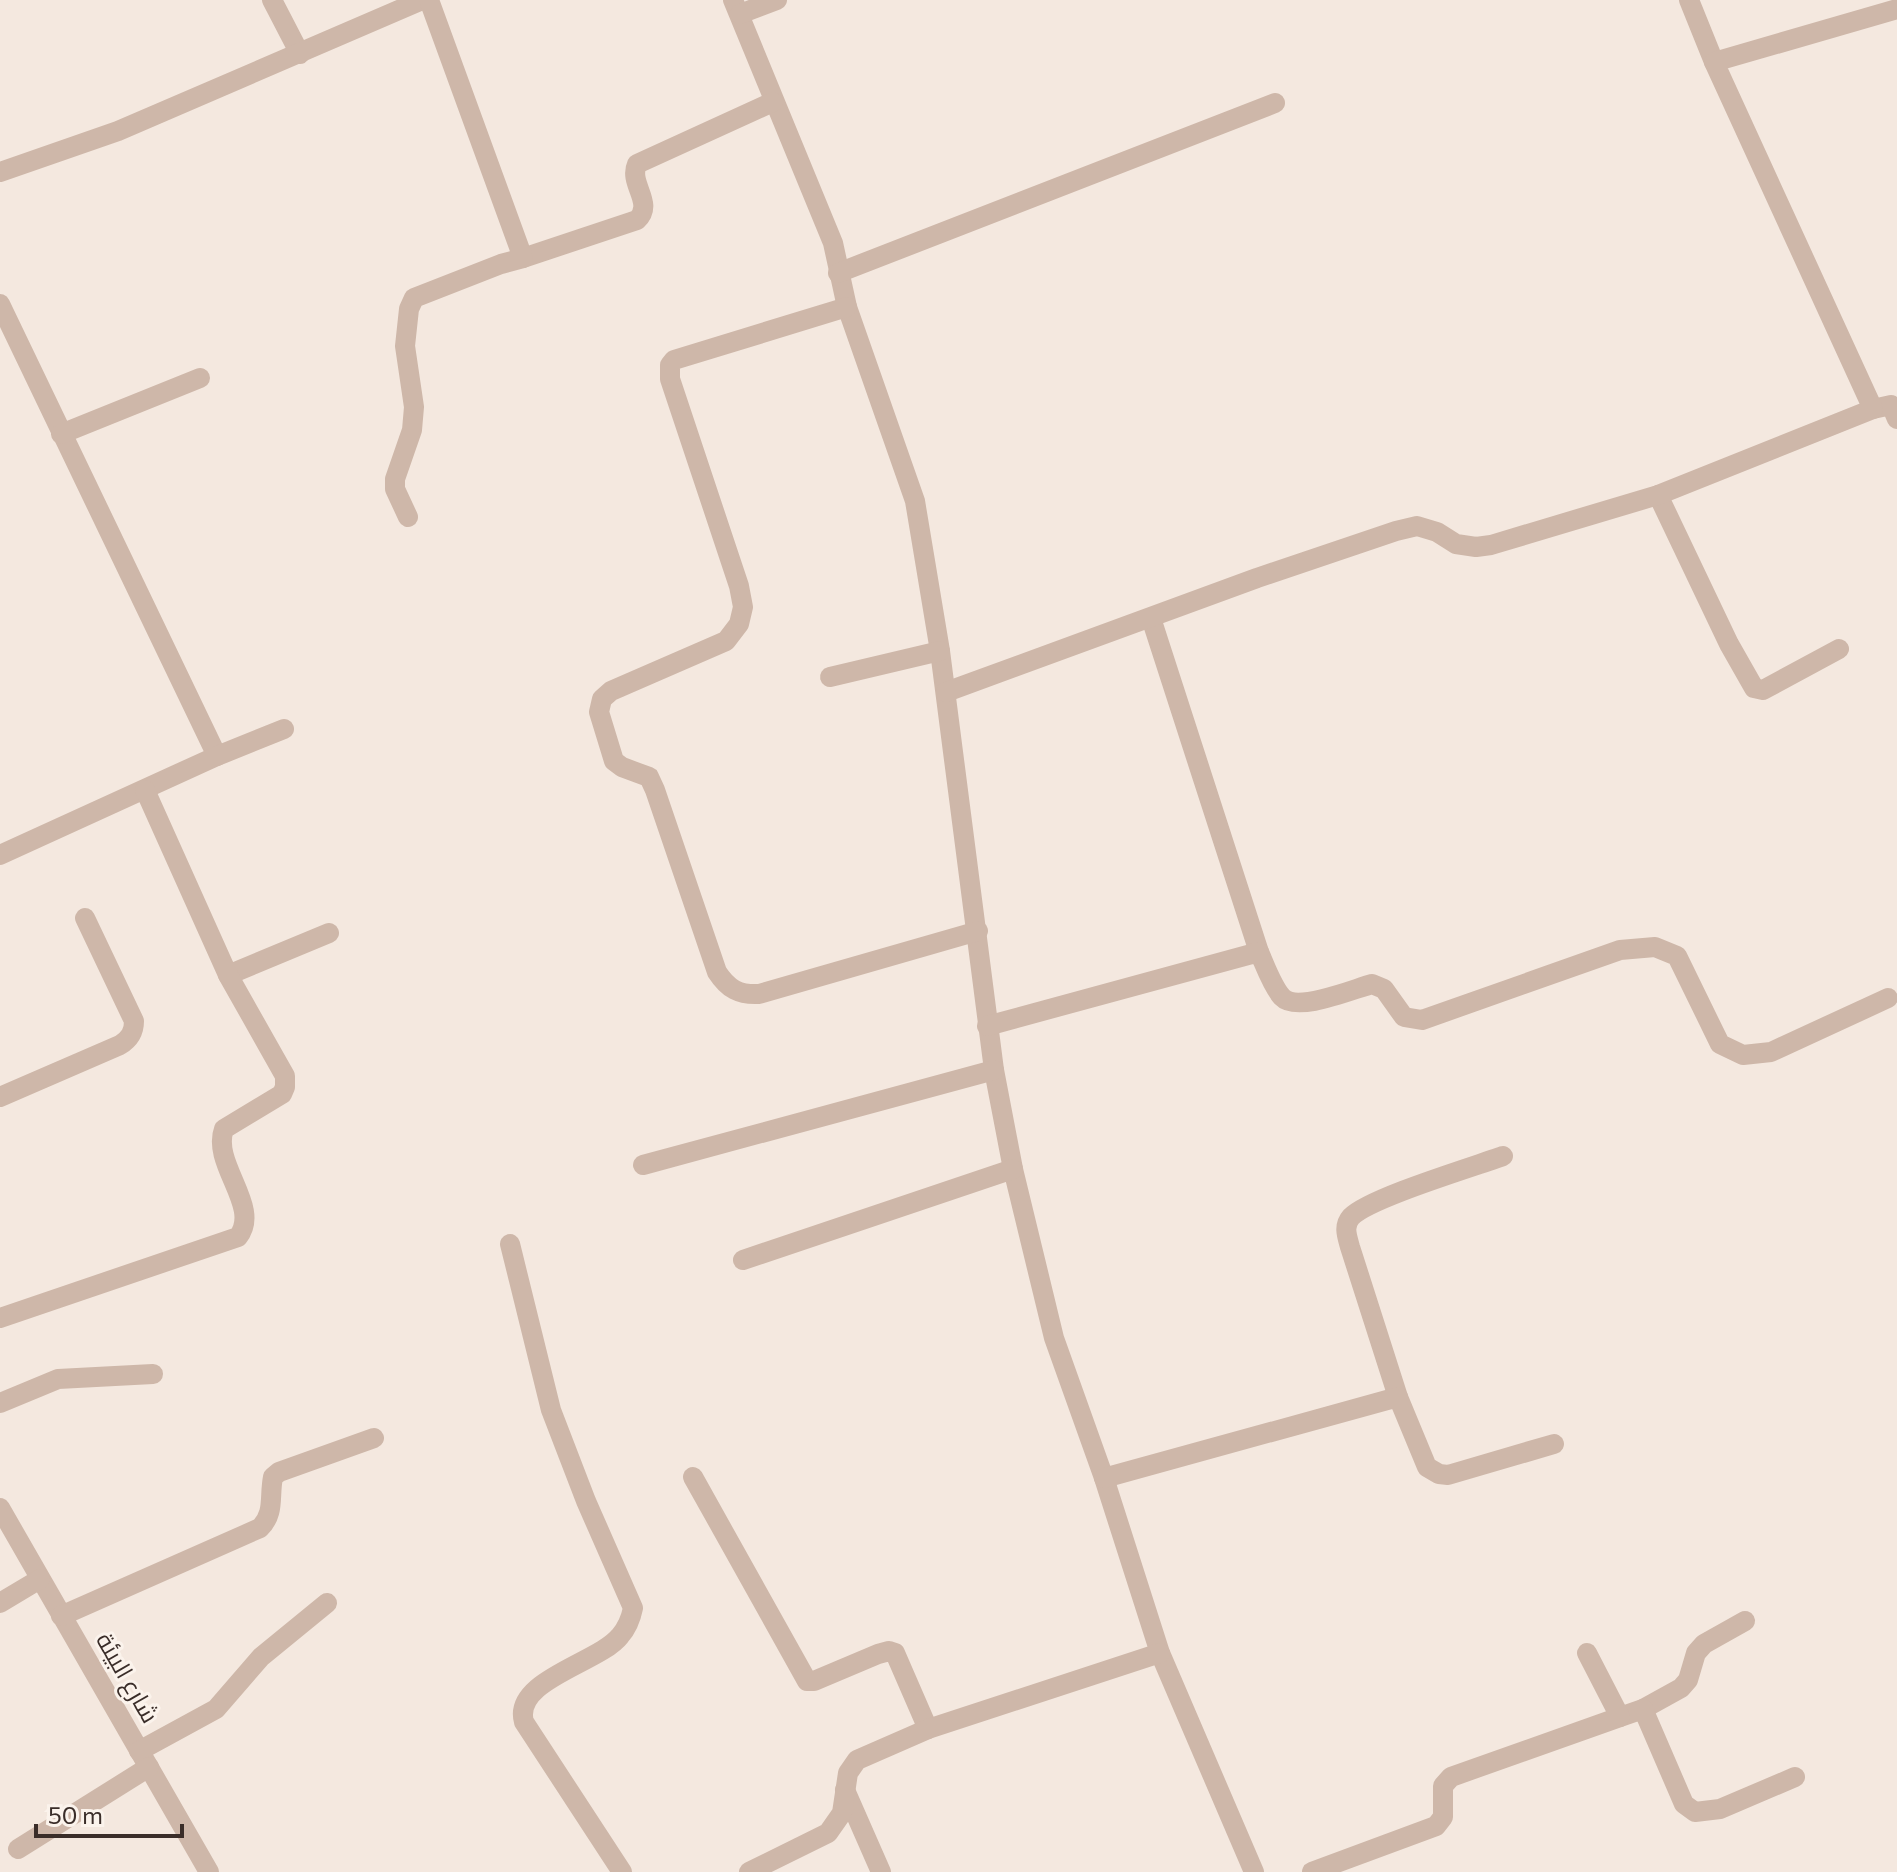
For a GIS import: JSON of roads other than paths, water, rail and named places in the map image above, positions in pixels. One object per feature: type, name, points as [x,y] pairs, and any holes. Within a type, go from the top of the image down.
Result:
[{"type":"street","points":[[272,0],[300,54]]},
{"type":"street","points":[[0,172],[118,131],[422,0]]},
{"type":"street","points":[[429,0],[523,258]]},
{"type":"street","points":[[777,0],[737,7],[773,102],[833,243],[847,307],[915,501],[946,692],[994,1070],[1013,1169],[1054,1338],[1104,1478],[1160,1653],[1254,1872]]},
{"type":"street","points":[[946,692],[1257,578],[1396,531],[1417,526],[1437,532],[1456,544],[1476,547],[1491,545],[1658,495],[1889,409],[1714,62],[1689,0]]},
{"type":"street","points":[[1714,62],[1897,9]]},
{"type":"street","points":[[408,517],[395,489],[395,479],[412,430],[414,407],[405,346],[409,309],[414,298],[501,264],[637,220],[645,206],[635,180],[637,164],[773,102]]},
{"type":"street","points":[[838,273],[1275,103]]},
{"type":"street","points":[[0,304],[217,756]]},
{"type":"street","points":[[847,307],[674,360],[670,365],[670,379],[739,586],[743,607],[739,624],[726,641],[611,691],[602,699],[599,712],[614,761],[649,777],[717,972],[725,984],[738,993],[759,994],[978,931]]},
{"type":"street","points":[[61,434],[200,378]]},
{"type":"street","points":[[1658,495],[1729,644],[1754,688],[1763,690],[1839,649]]},
{"type":"street","points":[[1151,618],[1259,952],[1282,997],[1291,1002],[1311,1002],[1372,984],[1384,989],[1404,1017],[1422,1020],[1620,950],[1655,947],[1677,956],[1720,1044],[1743,1055],[1771,1052],[1888,998]]},
{"type":"street","points":[[830,677],[940,651]]},
{"type":"street","points":[[0,855],[217,756],[284,729]]},
{"type":"street","points":[[0,1318],[238,1237],[242,1231],[244,1211],[222,1151],[221,1138],[224,1129],[282,1094],[285,1087],[285,1076],[228,975],[145,790]]},
{"type":"street","points":[[0,1097],[120,1045],[134,1030],[134,1021],[85,918]]},
{"type":"street","points":[[228,975],[329,933]]},
{"type":"street","points":[[987,1026],[1259,952]]},
{"type":"street","points":[[643,1165],[994,1070]]},
{"type":"street","points":[[1503,1156],[1364,1209],[1350,1218],[1345,1229],[1398,1397],[1427,1467],[1448,1475],[1554,1444]]},
{"type":"street","points":[[743,1260],[1013,1169]]},
{"type":"street","points":[[510,1244],[551,1410],[586,1501],[633,1608],[619,1638],[531,1693],[522,1714],[524,1722],[622,1872]]},
{"type":"street","points":[[0,1403],[58,1379],[153,1374]]},
{"type":"street","points":[[1104,1478],[1398,1397]]},
{"type":"street","points":[[61,1616],[260,1528],[271,1512],[273,1477],[279,1472],[374,1438]]},
{"type":"street","points":[[693,1477],[807,1681],[814,1681],[878,1654],[895,1653],[928,1729]]},
{"type":"street","name":"شارع البيئة","points":[[0,1508],[209,1872]]},
{"type":"street","points":[[0,1603],[40,1579]]},
{"type":"street","points":[[18,1849],[216,1709],[261,1657],[327,1603]]},
{"type":"street","points":[[1312,1872],[1436,1826],[1443,1817],[1443,1786],[1451,1777],[1643,1709],[1681,1688],[1688,1680],[1696,1653],[1704,1644],[1745,1621]]},
{"type":"street","points":[[749,1872],[828,1833],[842,1813],[848,1773],[857,1760],[928,1729],[1160,1653]]},
{"type":"street","points":[[1587,1653],[1620,1717]]},
{"type":"street","points":[[1643,1709],[1684,1804],[1695,1812],[1720,1809],[1795,1777]]},
{"type":"street","points":[[845,1790],[881,1872]]}]
